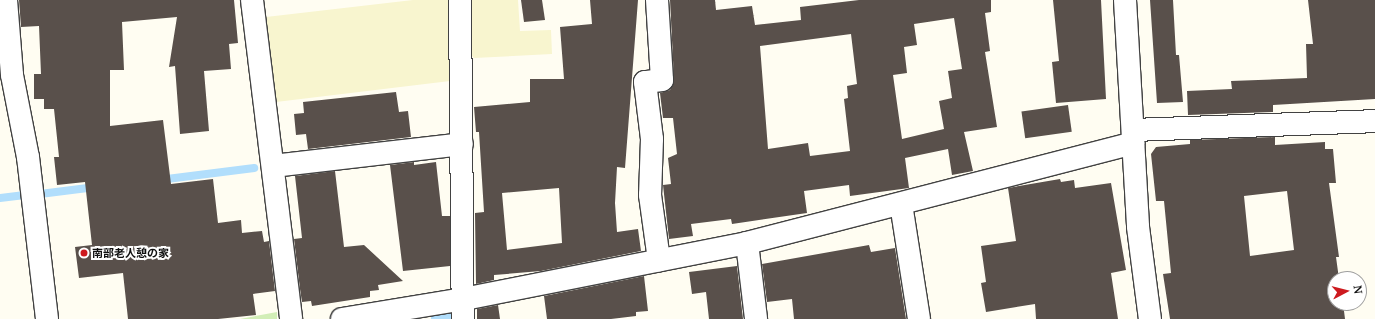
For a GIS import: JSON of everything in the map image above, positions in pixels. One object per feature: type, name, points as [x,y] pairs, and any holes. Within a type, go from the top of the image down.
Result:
[{"type":"street","points":[[6,0],[12,75],[28,157],[47,319]]},
{"type":"street","points":[[252,0],[291,319]]},
{"type":"street","points":[[460,0],[464,309]]},
{"type":"street","points":[[657,0],[662,80],[645,82],[652,139],[650,195],[659,260]]},
{"type":"street","points":[[1125,0],[1138,227],[1150,319]]},
{"type":"street","points":[[342,319],[464,309],[659,260],[747,243],[901,204],[1133,136],[1375,121]]},
{"type":"street","points":[[273,166],[462,144]]},
{"type":"street","points":[[901,204],[919,319]]},
{"type":"street","points":[[747,243],[756,319]]},
{"type":"shaded area","points":[[413,0],[449,0],[450,81],[276,102],[266,17]]},
{"type":"shaded area","points":[[470,0],[518,0],[520,31],[551,30],[552,54],[474,58],[472,56]]},
{"type":"green space","points":[[277,312],[277,319],[240,319]]},
{"type":"building","points":[[19,0],[234,0],[238,43],[229,44],[231,69],[204,71],[209,131],[180,134],[175,66],[169,67],[177,17],[122,22],[124,70],[110,70],[110,126],[163,120],[171,184],[213,179],[218,223],[241,220],[242,233],[262,231],[264,242],[269,241],[275,291],[253,294],[256,315],[218,319],[128,319],[123,273],[79,278],[75,247],[92,245],[85,182],[57,185],[54,157],[59,157],[54,109],[44,109],[44,99],[34,99],[34,74],[41,74],[39,26],[21,27]]},
{"type":"building","points":[[521,0],[542,0],[545,20],[524,22]]},
{"type":"building","points":[[590,0],[638,0],[625,168],[617,167],[615,203],[617,232],[638,229],[641,251],[541,271],[494,275],[494,280],[476,284],[475,213],[484,212],[479,132],[476,132],[474,107],[530,102],[530,79],[564,79],[560,27],[592,24]],"holes":[[[559,188],[562,243],[507,250],[502,193]]]},
{"type":"building","points":[[670,0],[715,0],[716,10],[752,6],[755,25],[801,20],[800,7],[859,0],[991,0],[991,12],[985,13],[990,51],[985,52],[997,127],[964,132],[973,171],[952,175],[948,149],[905,158],[909,188],[850,196],[849,185],[804,191],[807,213],[732,224],[731,219],[691,224],[693,236],[669,239],[663,185],[671,184],[668,158],[677,154],[673,118],[663,118],[660,93],[670,90],[674,80]],"holes":[[[954,18],[962,69],[948,71],[952,98],[939,101],[944,129],[902,139],[893,75],[907,73],[904,47],[917,45],[914,24]],[[851,34],[857,84],[847,86],[848,98],[844,99],[850,151],[810,156],[808,143],[768,149],[760,46]]]},
{"type":"building","points":[[1053,0],[1101,0],[1106,99],[1056,103],[1052,62],[1059,61]]},
{"type":"building","points":[[1150,0],[1173,0],[1176,55],[1179,55],[1183,102],[1157,103]]},
{"type":"building","points":[[1308,0],[1375,0],[1375,99],[1273,105],[1273,112],[1188,115],[1187,91],[1232,89],[1231,81],[1307,78],[1306,44],[1313,44]]},
{"type":"building","points":[[396,92],[399,112],[408,111],[411,137],[308,149],[306,134],[296,135],[294,114],[304,113],[303,102]]},
{"type":"building","points":[[1068,105],[1072,132],[1025,138],[1021,112]]},
{"type":"building","points":[[1275,137],[1275,145],[1325,142],[1325,149],[1333,149],[1336,183],[1329,183],[1339,257],[1336,257],[1338,271],[1327,271],[1327,311],[1344,311],[1345,319],[1170,319],[1163,274],[1171,273],[1164,201],[1156,201],[1151,154],[1156,147],[1190,144],[1190,140]],"holes":[[[1287,191],[1294,250],[1250,256],[1244,196]]]},
{"type":"building","points":[[414,162],[414,165],[436,162],[442,216],[450,216],[450,266],[403,271],[390,165]]},
{"type":"building","points":[[335,171],[344,247],[364,245],[403,281],[378,285],[379,290],[370,291],[370,297],[312,306],[311,301],[302,302],[300,289],[294,239],[302,238],[295,176]]},
{"type":"building","points":[[1060,179],[1061,182],[1074,180],[1075,188],[1111,183],[1126,270],[1111,273],[1118,319],[1036,319],[1035,304],[986,312],[981,283],[986,282],[981,246],[1016,241],[1008,188]]},
{"type":"building","points":[[869,245],[871,252],[895,248],[906,319],[794,319],[792,299],[767,302],[762,264]]},
{"type":"building","points":[[737,266],[743,319],[709,319],[706,292],[692,294],[689,272]]},
{"type":"building","points":[[644,276],[648,311],[636,312],[636,316],[611,319],[547,319],[544,296]]},
{"type":"building","points":[[498,305],[500,319],[477,319],[477,309]]},
{"type":"waterway","points":[[159,180],[254,168]]},
{"type":"waterway","points":[[40,194],[96,187]]},
{"type":"waterway","points":[[0,198],[25,195]]},
{"type":"waterway","points":[[435,319],[450,316]]},
{"type":"place","name":"南部老人憩の家","points":[[84,253]]}]
